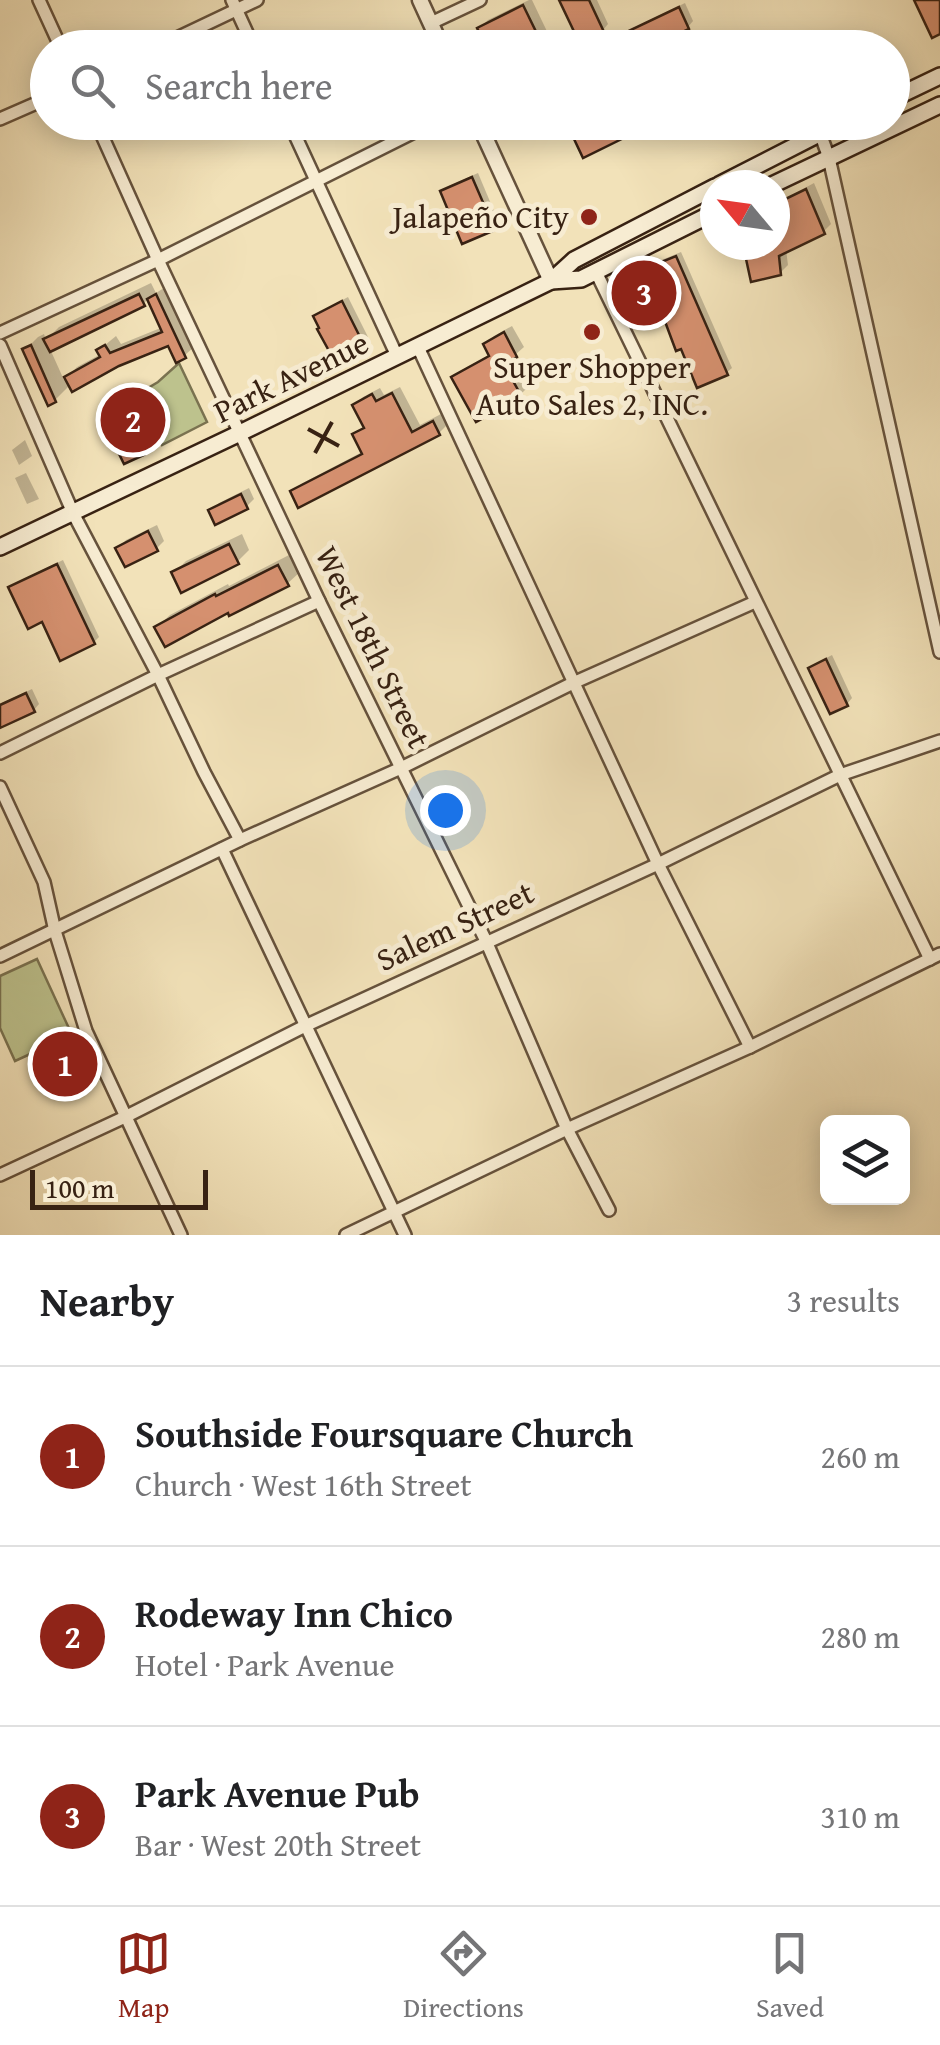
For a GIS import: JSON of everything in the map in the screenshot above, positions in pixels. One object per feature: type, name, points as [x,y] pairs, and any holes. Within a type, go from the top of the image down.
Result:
[{"type":"main road","points":[[910,90],[940,76]]},
{"type":"main road","points":[[910,119],[940,105]]},
{"type":"main road","name":"Park Avenue","points":[[748,170],[806,140]]},
{"type":"main road","points":[[790,176],[867,140]]},
{"type":"main road","name":"Park Avenue","points":[[0,547],[551,282],[574,260],[700,195]]},
{"type":"main road","name":"Park Avenue","points":[[551,282],[582,278],[700,220]]},
{"type":"street","points":[[39,0],[53,30]]},
{"type":"street","points":[[189,30],[234,5],[257,0]]},
{"type":"street","points":[[420,0],[434,30]]},
{"type":"street","points":[[431,23],[480,0]]},
{"type":"street","points":[[234,5],[246,30]]},
{"type":"street","points":[[0,119],[30,106]]},
{"type":"street","name":"West 18th Street","points":[[104,140],[319,602],[486,941],[567,1130],[609,1210]]},
{"type":"street","points":[[297,140],[397,356]]},
{"type":"street","points":[[0,333],[158,260],[399,140]]},
{"type":"street","points":[[486,140],[551,282]]},
{"type":"street","points":[[823,140],[940,652]]},
{"type":"street","points":[[346,1235],[935,957],[840,775],[596,272]]},
{"type":"street","points":[[0,344],[73,513],[240,840]]},
{"type":"street","points":[[418,346],[658,864],[750,1047]]},
{"type":"street","points":[[0,753],[319,602]]},
{"type":"street","points":[[0,956],[573,683],[755,602]]},
{"type":"street","name":"Salem Street","points":[[0,1175],[304,1026],[658,864],[840,775],[940,740]]},
{"type":"street","points":[[0,787],[44,882],[86,1030],[180,1235]]},
{"type":"street","points":[[222,849],[405,1235]]},
{"type":"green space","points":[[179,363],[207,422],[162,445],[138,394]]},
{"type":"green space","points":[[37,959],[72,1035],[15,1061],[0,1028],[0,976]]},
{"type":"building","points":[[559,0],[589,0],[603,30],[573,30]]},
{"type":"building","points":[[914,0],[940,0],[940,34],[932,38]]},
{"type":"building","points":[[523,5],[535,30],[478,30]]},
{"type":"building","points":[[679,7],[689,29],[687,30],[631,30]]},
{"type":"building","points":[[574,140],[620,140],[583,158]]},
{"type":"building","points":[[472,177],[495,230],[462,244],[440,191]]},
{"type":"building","points":[[806,189],[825,234],[790,251],[790,197]]},
{"type":"building","points":[[676,256],[728,375],[697,388],[681,349],[676,351],[657,300],[640,308],[630,286],[648,278],[644,269]]},
{"type":"building","points":[[746,260],[779,260],[781,275],[751,282]]},
{"type":"building","points":[[139,294],[145,306],[50,352],[43,339]]},
{"type":"building","points":[[156,294],[186,358],[176,363],[168,346],[119,366],[72,392],[64,377],[100,357],[96,350],[105,345],[110,353],[162,332],[147,299]]},
{"type":"building","points":[[342,301],[364,345],[334,360],[313,316]]},
{"type":"building","points":[[504,332],[517,357],[508,362],[513,370],[508,372],[522,397],[476,422],[451,377],[489,356],[483,344]]},
{"type":"building","points":[[31,345],[56,402],[48,406],[22,349]]},
{"type":"building","points":[[392,393],[412,432],[433,421],[440,435],[298,508],[290,491],[362,454],[352,434],[364,428],[352,405],[372,394],[376,401]]},
{"type":"building","points":[[120,407],[144,455],[124,464],[101,417]]},
{"type":"building","points":[[241,494],[248,509],[215,525],[208,510]]},
{"type":"building","points":[[148,531],[158,551],[125,567],[115,548]]},
{"type":"building","points":[[229,544],[239,564],[181,593],[171,572]]},
{"type":"building","points":[[57,564],[95,644],[60,661],[42,622],[28,629],[8,587]]},
{"type":"building","points":[[278,565],[289,586],[165,647],[154,627]]},
{"type":"building","points":[[826,659],[848,706],[830,714],[808,668]]},
{"type":"building","points":[[26,693],[35,712],[0,728],[0,705]]},
{"type":"place","name":"Jalapeño City","points":[[589,217]]},
{"type":"place","name":"Park Avenue Pub","points":[[644,293]]},
{"type":"place","name":"Super Shopper Auto Sales 2, INC.","points":[[592,332]]},
{"type":"place","name":"Rodeway Inn Chico","points":[[133,420]]},
{"type":"place","name":"Southside Foursquare Church","points":[[65,1064]]}]
